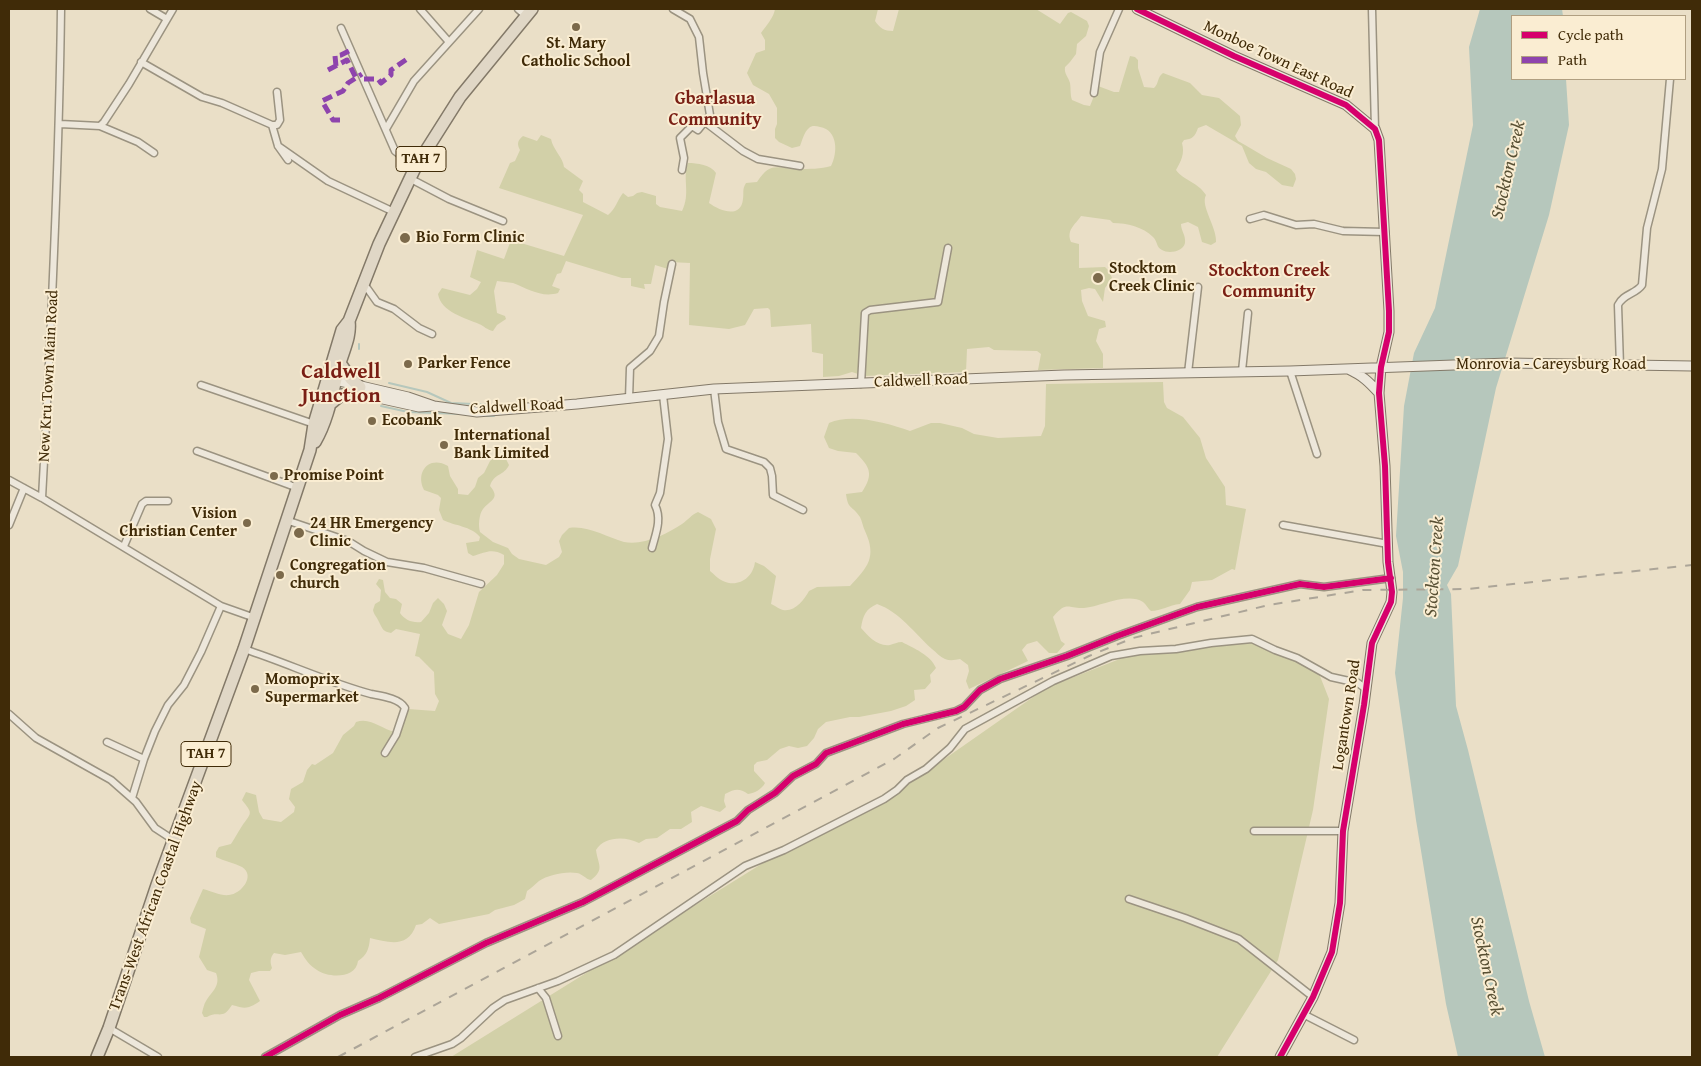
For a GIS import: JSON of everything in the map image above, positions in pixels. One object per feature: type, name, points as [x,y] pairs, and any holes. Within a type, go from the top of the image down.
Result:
[{"type":"highway","name":"Trans-West African Coastal Highway","points":[[310,450],[318,438],[330,404],[331,384],[342,330],[349,321],[362,286],[410,179],[460,98],[525,11]]},
{"type":"highway","name":"Trans-West African Coastal Highway","points":[[97,1057],[255,618],[310,450],[314,424],[348,340],[349,321]]},
{"type":"highway","points":[[330,404],[341,395],[358,390],[340,363]]},
{"type":"main road","name":"Monboe Town East Road","points":[[1137,9],[1234,56],[1346,105],[1376,129]]},
{"type":"main road","points":[[1376,129],[1379,140],[1389,311],[1389,332],[1381,367]]},
{"type":"main road","name":"Monrovia - Careysburg Road","points":[[1409,366],[1508,364],[1692,366]]},
{"type":"main road","name":"Caldwell Road","points":[[331,384],[408,397],[434,406],[477,412],[714,390],[1064,375],[1290,371],[1409,366]]},
{"type":"main road","name":"Logantown Road","points":[[1280,1057],[1313,997],[1326,966],[1333,942],[1340,903],[1343,831],[1372,643],[1391,602],[1385,466],[1379,393],[1381,367]]},
{"type":"main road","points":[[1345,368],[1360,374],[1379,393]]},
{"type":"street","name":"New Kru Town Main Road","points":[[42,498],[54,284],[60,124],[61,9]]},
{"type":"street","points":[[150,9],[167,19]]},
{"type":"street","points":[[100,126],[129,84],[172,9]]},
{"type":"street","points":[[420,9],[449,42]]},
{"type":"street","points":[[386,129],[414,81],[479,9]]},
{"type":"street","points":[[673,9],[690,19],[699,37],[710,108],[710,115],[698,130],[692,126],[680,138],[684,158],[682,170]]},
{"type":"street","points":[[1094,92],[1100,52],[1119,9]]},
{"type":"street","points":[[1372,9],[1376,129]]},
{"type":"street","points":[[341,28],[395,151],[416,167]]},
{"type":"street","points":[[142,62],[202,97],[222,103],[272,126],[278,146],[288,160]]},
{"type":"street","points":[[1620,366],[1618,304],[1622,298],[1638,290],[1642,285],[1647,228],[1662,169],[1670,80]]},
{"type":"street","points":[[272,126],[280,120],[277,92]]},
{"type":"street","points":[[705,122],[743,151],[758,159],[800,166]]},
{"type":"street","points":[[60,124],[100,126],[138,142],[154,152]]},
{"type":"street","points":[[278,146],[328,182],[394,212]]},
{"type":"street","points":[[410,179],[449,199],[503,221]]},
{"type":"street","points":[[1250,219],[1264,215],[1296,225],[1314,224],[1343,231],[1385,232]]},
{"type":"street","points":[[860,384],[866,313],[870,310],[938,302],[948,248]]},
{"type":"street","points":[[628,399],[630,368],[650,351],[659,336],[672,264]]},
{"type":"street","points":[[362,286],[367,288],[377,302],[394,308],[419,328],[432,334]]},
{"type":"street","points":[[1188,373],[1198,287]]},
{"type":"street","points":[[1242,371],[1248,313]]},
{"type":"street","points":[[1290,371],[1317,454]]},
{"type":"street","points":[[200,385],[314,424]]},
{"type":"street","points":[[714,390],[718,422],[726,449],[764,462],[770,468],[773,495],[803,510]]},
{"type":"street","points":[[652,548],[660,513],[656,505],[668,450],[668,430],[663,396]]},
{"type":"street","points":[[197,450],[298,488]]},
{"type":"street","points":[[9,480],[124,546],[221,606],[255,618]]},
{"type":"street","points":[[9,525],[24,488]]},
{"type":"street","points":[[124,546],[142,504],[146,501],[168,501]]},
{"type":"street","points":[[286,520],[348,541],[387,562],[397,565],[417,566],[481,584]]},
{"type":"street","points":[[1283,525],[1388,544]]},
{"type":"street","points":[[264,1057],[340,1015],[379,998],[486,943],[583,902],[736,821],[788,780],[816,764],[826,753],[904,724],[956,711],[964,707],[980,690],[1000,679],[1197,607],[1300,584],[1324,587],[1391,578]]},
{"type":"street","points":[[132,798],[155,731],[168,705],[184,685],[221,606]]},
{"type":"street","points":[[416,1057],[452,1044],[499,1004],[516,995],[576,973],[614,954],[746,866],[784,850],[884,799],[897,790],[906,780],[926,769],[950,748],[965,728],[1053,681],[1111,656],[1252,639],[1297,658],[1331,677],[1358,683],[1366,688]]},
{"type":"street","points":[[244,649],[330,681],[384,696],[403,704],[405,708],[401,723],[385,753]]},
{"type":"street","points":[[9,714],[36,738],[111,780],[132,798],[155,828],[175,840]]},
{"type":"street","points":[[107,742],[144,759]]},
{"type":"street","points":[[1254,831],[1343,831]]},
{"type":"street","points":[[1129,899],[1239,939],[1313,997]]},
{"type":"street","points":[[538,988],[546,998],[558,1036]]},
{"type":"street","points":[[1303,1014],[1354,1040]]},
{"type":"street","points":[[109,1028],[158,1057]]},
{"type":"shaded area","points":[[775,9],[878,9],[875,21],[882,29],[893,31],[899,9],[1036,9],[1060,24],[1068,13],[1071,12],[1087,21],[1089,26],[1086,36],[1077,44],[1076,54],[1065,67],[1070,83],[1072,100],[1090,106],[1098,86],[1119,92],[1130,56],[1135,57],[1138,60],[1138,68],[1144,87],[1154,88],[1163,73],[1190,83],[1202,95],[1219,98],[1240,116],[1241,125],[1235,136],[1238,141],[1291,169],[1296,179],[1293,187],[1282,185],[1266,172],[1256,169],[1249,163],[1242,146],[1206,125],[1198,128],[1193,137],[1184,140],[1182,143],[1183,154],[1176,170],[1199,187],[1206,195],[1205,205],[1216,236],[1216,242],[1211,245],[1202,242],[1198,227],[1188,222],[1181,224],[1185,240],[1184,246],[1178,250],[1168,252],[1160,249],[1153,237],[1140,228],[1113,223],[1110,220],[1081,216],[1070,231],[1071,242],[1079,244],[1079,268],[1105,267],[1112,278],[1105,288],[1103,302],[1095,289],[1081,290],[1082,301],[1088,316],[1105,321],[1106,327],[1099,329],[1096,341],[1103,354],[1103,368],[1038,370],[1041,354],[1037,351],[994,350],[989,347],[967,349],[966,372],[864,376],[852,372],[839,376],[823,377],[823,354],[812,352],[811,324],[771,327],[770,310],[768,308],[754,309],[745,325],[729,329],[689,325],[690,263],[670,262],[668,269],[655,265],[651,284],[644,284],[645,289],[631,286],[631,278],[622,278],[566,261],[561,273],[557,274],[552,286],[560,289],[558,293],[541,294],[513,283],[497,281],[494,291],[497,313],[505,316],[506,319],[497,325],[493,331],[454,314],[444,305],[438,294],[442,288],[470,295],[477,289],[481,282],[470,277],[477,250],[504,259],[511,240],[564,256],[583,215],[499,188],[510,163],[515,161],[520,150],[518,144],[523,136],[537,141],[541,135],[551,139],[564,167],[583,181],[579,190],[583,194],[583,202],[608,215],[623,193],[628,197],[642,192],[656,196],[656,204],[660,207],[682,211],[686,198],[686,169],[688,163],[704,165],[714,170],[716,173],[709,203],[729,212],[738,209],[741,205],[746,183],[757,182],[771,168],[811,169],[831,166],[835,155],[835,143],[833,137],[826,129],[816,126],[810,127],[804,134],[800,146],[792,148],[775,138],[777,108],[769,94],[753,85],[747,73],[756,53],[765,50],[765,40],[761,33]]},
{"type":"shaded area","points":[[1163,382],[1164,402],[1167,408],[1183,417],[1200,438],[1206,458],[1225,487],[1226,505],[1246,509],[1235,570],[1232,569],[1212,580],[1192,582],[1190,590],[1180,604],[1158,610],[1151,611],[1143,602],[1137,599],[1122,599],[1084,608],[1065,607],[1053,617],[1061,641],[1065,644],[1057,653],[1049,653],[1037,641],[1027,644],[1022,650],[1028,661],[969,689],[966,681],[969,671],[968,665],[960,659],[949,660],[941,657],[893,612],[877,604],[870,608],[864,616],[861,628],[881,644],[890,645],[902,642],[916,649],[930,659],[936,668],[930,675],[931,682],[925,689],[914,690],[915,700],[906,706],[891,711],[826,722],[818,729],[814,738],[807,746],[798,748],[789,746],[780,749],[767,760],[757,762],[754,765],[754,771],[765,783],[764,785],[748,794],[737,790],[725,794],[724,801],[726,807],[720,812],[701,806],[691,812],[692,822],[681,829],[670,829],[657,838],[646,839],[639,843],[622,838],[604,842],[596,850],[599,870],[591,880],[577,873],[552,875],[539,881],[527,891],[525,899],[489,914],[439,924],[430,918],[422,924],[416,925],[408,938],[403,941],[390,942],[370,938],[365,954],[358,961],[356,967],[347,974],[334,975],[322,973],[306,960],[301,952],[285,955],[274,953],[271,958],[272,968],[270,971],[251,973],[249,980],[260,1001],[247,1008],[232,1005],[226,1013],[204,1017],[202,1013],[204,1005],[217,985],[217,978],[216,973],[207,970],[199,957],[206,929],[191,923],[190,918],[203,889],[219,894],[234,894],[242,888],[247,880],[248,875],[242,867],[216,857],[219,847],[231,844],[250,813],[242,800],[246,792],[256,795],[259,812],[263,819],[281,822],[294,812],[295,807],[289,799],[291,789],[303,782],[307,770],[312,764],[315,765],[333,753],[343,735],[356,722],[371,722],[395,732],[408,709],[435,711],[439,701],[435,694],[434,672],[419,657],[415,656],[420,634],[396,629],[391,633],[386,631],[382,628],[374,613],[375,604],[380,601],[381,590],[376,584],[379,579],[383,580],[385,592],[390,598],[396,599],[402,604],[400,613],[406,619],[412,621],[421,622],[438,598],[444,604],[447,611],[442,625],[448,634],[461,639],[469,625],[479,592],[497,575],[504,564],[504,555],[496,552],[489,551],[473,556],[468,553],[466,543],[479,541],[480,537],[468,528],[443,520],[439,510],[441,498],[424,490],[422,483],[421,477],[423,472],[430,464],[441,463],[448,466],[450,476],[458,489],[458,494],[468,495],[475,487],[478,478],[484,473],[490,461],[495,457],[506,459],[509,465],[507,469],[494,479],[490,486],[495,494],[482,511],[479,520],[480,532],[493,542],[508,548],[519,559],[546,565],[559,557],[562,552],[559,541],[569,528],[583,528],[631,543],[647,541],[669,532],[698,512],[711,519],[716,529],[710,559],[710,571],[721,580],[734,583],[748,577],[754,568],[755,562],[764,566],[776,576],[771,604],[787,610],[799,605],[809,591],[817,587],[850,586],[862,573],[869,561],[869,540],[861,519],[849,505],[846,494],[862,492],[868,480],[869,471],[865,462],[856,453],[829,448],[824,437],[829,423],[848,419],[870,420],[910,431],[931,423],[940,423],[962,428],[974,434],[998,438],[1041,436],[1045,426],[1046,384]]},
{"type":"shaded area","points":[[1258,642],[1318,671],[1329,699],[1313,810],[1278,960],[1217,1057],[451,1057],[784,850],[873,809],[1046,688],[1140,651]]},
{"type":"water","name":"Stockton Creek","points":[[1480,9],[1562,9],[1563,15],[1511,15],[1511,80],[1566,80],[1569,125],[1549,215],[1496,388],[1458,566],[1447,585],[1451,594],[1456,706],[1529,1001],[1545,1057],[1458,1057],[1446,1004],[1416,820],[1395,673],[1403,598],[1403,572],[1396,536],[1404,406],[1414,353],[1435,308],[1473,125],[1469,47]]},
{"type":"waterway","points":[[359,344],[359,349]]},
{"type":"waterway","points":[[389,383],[427,392],[451,403],[496,405]]},
{"type":"waterway","points":[[381,406],[408,412],[463,414]]},
{"type":"waterway","points":[[487,416],[494,416]]},
{"type":"railway","points":[[338,1057],[894,759],[938,728],[1089,656],[1133,638],[1269,605],[1363,590],[1467,589],[1692,565]]},
{"type":"marked path","points":[[336,66],[335,56],[351,50]]},
{"type":"marked path","points":[[364,79],[378,79],[381,83],[391,75],[391,70],[407,59]]},
{"type":"marked path","points":[[328,70],[347,60],[356,78]]},
{"type":"marked path","points":[[340,120],[333,120],[322,101],[343,91],[348,83],[362,74]]},
{"type":"cycle path","points":[[1137,9],[1234,56],[1346,105],[1375,129],[1379,140],[1389,311],[1389,332],[1381,367],[1379,393],[1385,466],[1391,602],[1372,643],[1364,705],[1343,831],[1340,903],[1332,952],[1313,997],[1280,1057]]},
{"type":"cycle path","points":[[265,1057],[340,1015],[379,998],[486,943],[583,902],[737,821],[748,810],[775,793],[793,776],[816,764],[826,753],[903,724],[956,711],[964,707],[980,690],[1000,679],[1197,607],[1300,584],[1324,587],[1391,578]]},
{"type":"place","name":"St. Mary Catholic School","points":[[576,27]]},
{"type":"place","name":"Bio Form Clinic","points":[[405,238]]},
{"type":"place","name":"Stocktom Creek Clinic","points":[[1098,278]]},
{"type":"place","name":"Parker Fence","points":[[408,364]]},
{"type":"place","name":"Ecobank","points":[[372,421]]},
{"type":"place","name":"International Bank Limited","points":[[444,445]]},
{"type":"place","name":"Promise Point","points":[[274,476]]},
{"type":"place","name":"Vision Christian Center","points":[[247,523]]},
{"type":"place","name":"24 HR Emergency Clinic","points":[[299,533]]},
{"type":"place","name":"Congregation church","points":[[280,575]]},
{"type":"place","name":"Momoprix Supermarket","points":[[255,689]]},
{"type":"district","name":"Gbarlasua Community","points":[[715,109]]},
{"type":"district","name":"Stockton Creek Community","points":[[1269,281]]},
{"type":"district","name":"Caldwell Junction","points":[[341,385]]}]
